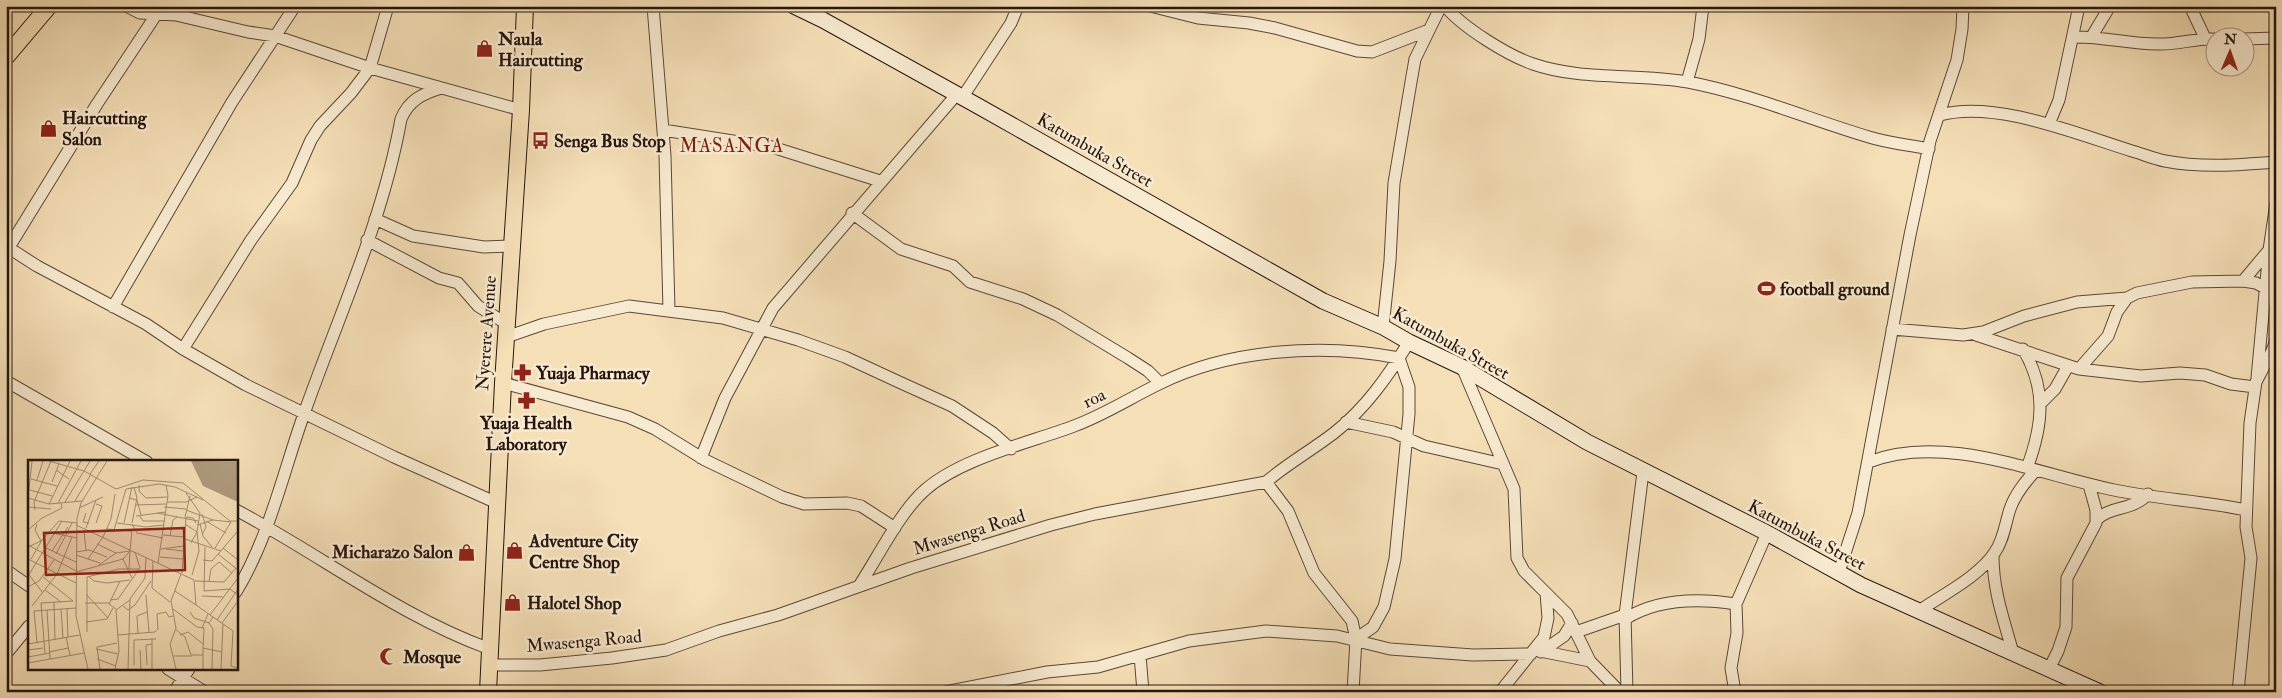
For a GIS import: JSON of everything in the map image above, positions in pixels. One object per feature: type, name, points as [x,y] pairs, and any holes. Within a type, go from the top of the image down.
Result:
[{"type":"main road","points":[[6,57],[49,6]]},
{"type":"main road","name":"Nyerere Avenue","points":[[488,692],[506,330],[522,110],[525,6]]},
{"type":"main road","name":"Katumbuka Street","points":[[794,6],[823,20],[1324,301],[1383,326],[1409,342],[1462,367],[1586,442],[1643,472],[1767,533],[1861,585],[2100,692]]},
{"type":"street","points":[[126,6],[133,11],[159,10],[248,32],[275,36],[370,68],[522,110]]},
{"type":"street","points":[[113,306],[232,102],[295,6]]},
{"type":"street","points":[[183,349],[251,240],[292,183],[311,140],[320,126],[351,94],[370,68],[388,6]]},
{"type":"street","points":[[653,6],[663,130],[669,310]]},
{"type":"street","points":[[701,458],[724,398],[773,308],[880,181],[959,96],[1011,23],[1018,6]]},
{"type":"street","points":[[1150,6],[1198,18],[1249,23],[1275,28],[1357,51],[1372,52],[1429,30]]},
{"type":"street","points":[[1383,326],[1390,261],[1394,183],[1415,59],[1441,6]]},
{"type":"street","points":[[1445,6],[1459,22],[1508,52],[1534,64],[1588,73],[1687,82],[1799,113],[1870,138],[1929,149]]},
{"type":"street","points":[[1687,82],[1699,39],[1703,6]]},
{"type":"street","points":[[1839,572],[1858,513],[1892,329],[1929,149],[1948,83],[1957,60],[1962,29],[1963,6]]},
{"type":"street","points":[[2049,124],[2059,100],[2079,6]]},
{"type":"street","points":[[2092,36],[2110,6]]},
{"type":"street","points":[[2190,6],[2204,29]]},
{"type":"street","points":[[159,10],[97,104],[8,250],[146,324],[183,349],[246,385],[394,457],[497,503]]},
{"type":"street","points":[[2073,37],[2092,36],[2156,44],[2204,40]]},
{"type":"street","points":[[2254,39],[2276,38]]},
{"type":"street","points":[[238,589],[248,572],[268,526],[304,413],[375,219],[406,107],[426,93],[441,88]]},
{"type":"street","points":[[1940,115],[1957,110],[2049,124],[2087,138],[2165,161],[2218,165],[2276,162]]},
{"type":"street","points":[[663,130],[772,147],[880,181]]},
{"type":"street","points":[[2238,692],[2251,558],[2246,527],[2250,423],[2270,291],[2268,250],[2276,203]]},
{"type":"street","points":[[852,213],[901,249],[953,266],[970,282],[1024,299],[1057,315],[1148,371],[1160,383]]},
{"type":"street","points":[[375,219],[413,236],[478,246],[512,246]]},
{"type":"street","points":[[367,240],[439,278],[458,283],[483,310],[506,330],[629,306],[724,318],[762,328],[845,357],[952,406],[993,433],[1011,449]]},
{"type":"street","points":[[2243,280],[2268,250]]},
{"type":"street","points":[[1892,329],[1972,334],[1983,332],[2024,316],[2076,302],[2127,298],[2137,293],[2192,282],[2243,280],[2270,291]]},
{"type":"street","points":[[2041,403],[2074,367],[2108,336],[2117,312],[2127,298]]},
{"type":"street","points":[[1972,334],[2074,367],[2140,376],[2180,373],[2205,375],[2231,384],[2256,385]]},
{"type":"street","points":[[2256,385],[2276,340]]},
{"type":"street","name":"Mwasenga Road","points":[[238,511],[268,526],[377,594],[489,657],[540,665],[612,658],[666,650],[1051,524],[1226,488],[1266,482],[1346,422],[1373,397],[1409,342]]},
{"type":"street","name":"roa","points":[[859,586],[904,513],[926,489],[959,469],[1086,422],[1160,383],[1208,366],[1266,353],[1308,349],[1400,358]]},
{"type":"street","points":[[1919,611],[1975,573],[1992,556],[2001,543],[2010,508],[2031,469],[2041,403],[2038,380],[2023,349]]},
{"type":"street","points":[[1356,639],[1373,627],[1384,607],[1395,559],[1407,438],[1409,387],[1400,358]]},
{"type":"street","points":[[1462,367],[1514,489],[1517,558],[1524,571],[1567,614],[1590,661],[1620,692]]},
{"type":"street","points":[[6,381],[139,460]]},
{"type":"street","points":[[503,382],[628,417],[655,429],[701,458],[782,497],[804,504],[847,503],[861,506],[896,528]]},
{"type":"street","points":[[1346,422],[1394,432],[1424,446],[1503,464]]},
{"type":"street","points":[[1868,462],[1885,455],[1930,453],[1986,457],[2089,485],[2246,510]]},
{"type":"street","points":[[1626,692],[1625,617],[1643,472]]},
{"type":"street","points":[[1266,482],[1288,510],[1314,574],[1352,621],[1356,639],[1353,692]]},
{"type":"street","points":[[2049,669],[2058,651],[2066,627],[2067,578],[2089,540],[2096,520],[2096,510],[2089,485]]},
{"type":"street","points":[[2096,520],[2108,511],[2132,506],[2148,494]]},
{"type":"street","points":[[1735,692],[1730,668],[1737,633],[1736,604],[1767,533]]},
{"type":"street","points":[[1992,556],[1992,572],[1998,609],[2013,653]]},
{"type":"street","points":[[6,570],[28,585]]},
{"type":"street","points":[[1500,692],[1536,652],[1547,628],[1546,593]]},
{"type":"street","points":[[1536,652],[1574,628],[1625,617],[1661,603],[1689,601],[1736,604]]},
{"type":"street","points":[[6,654],[28,627]]},
{"type":"street","points":[[945,692],[1047,672],[1098,666],[1189,641],[1266,631],[1308,633],[1356,639],[1390,649],[1473,655],[1536,652],[1590,661]]},
{"type":"street","points":[[1140,655],[1143,692]]},
{"type":"street","points":[[172,670],[186,674],[205,692]]},
{"type":"street","points":[[174,692],[186,674]]},
{"type":"place","name":"Naula Haircutting","points":[[484,49]]},
{"type":"place","name":"Haircutting Salon","points":[[48,128]]},
{"type":"place","name":"Senga Bus Stop","points":[[540,141]]},
{"type":"place","name":"football ground","points":[[1766,289]]},
{"type":"place","name":"Yuaja Pharmacy","points":[[522,373]]},
{"type":"place","name":"Yuaja Health Laboratory","points":[[526,400]]},
{"type":"place","name":"Adventure City Centre Shop","points":[[515,551]]},
{"type":"place","name":"Micharazo Salon","points":[[467,552]]},
{"type":"place","name":"Halotel Shop","points":[[513,603]]},
{"type":"place","name":"Mosque","points":[[389,657]]},
{"type":"district","name":"MASANGA","points":[[732,145]]}]
